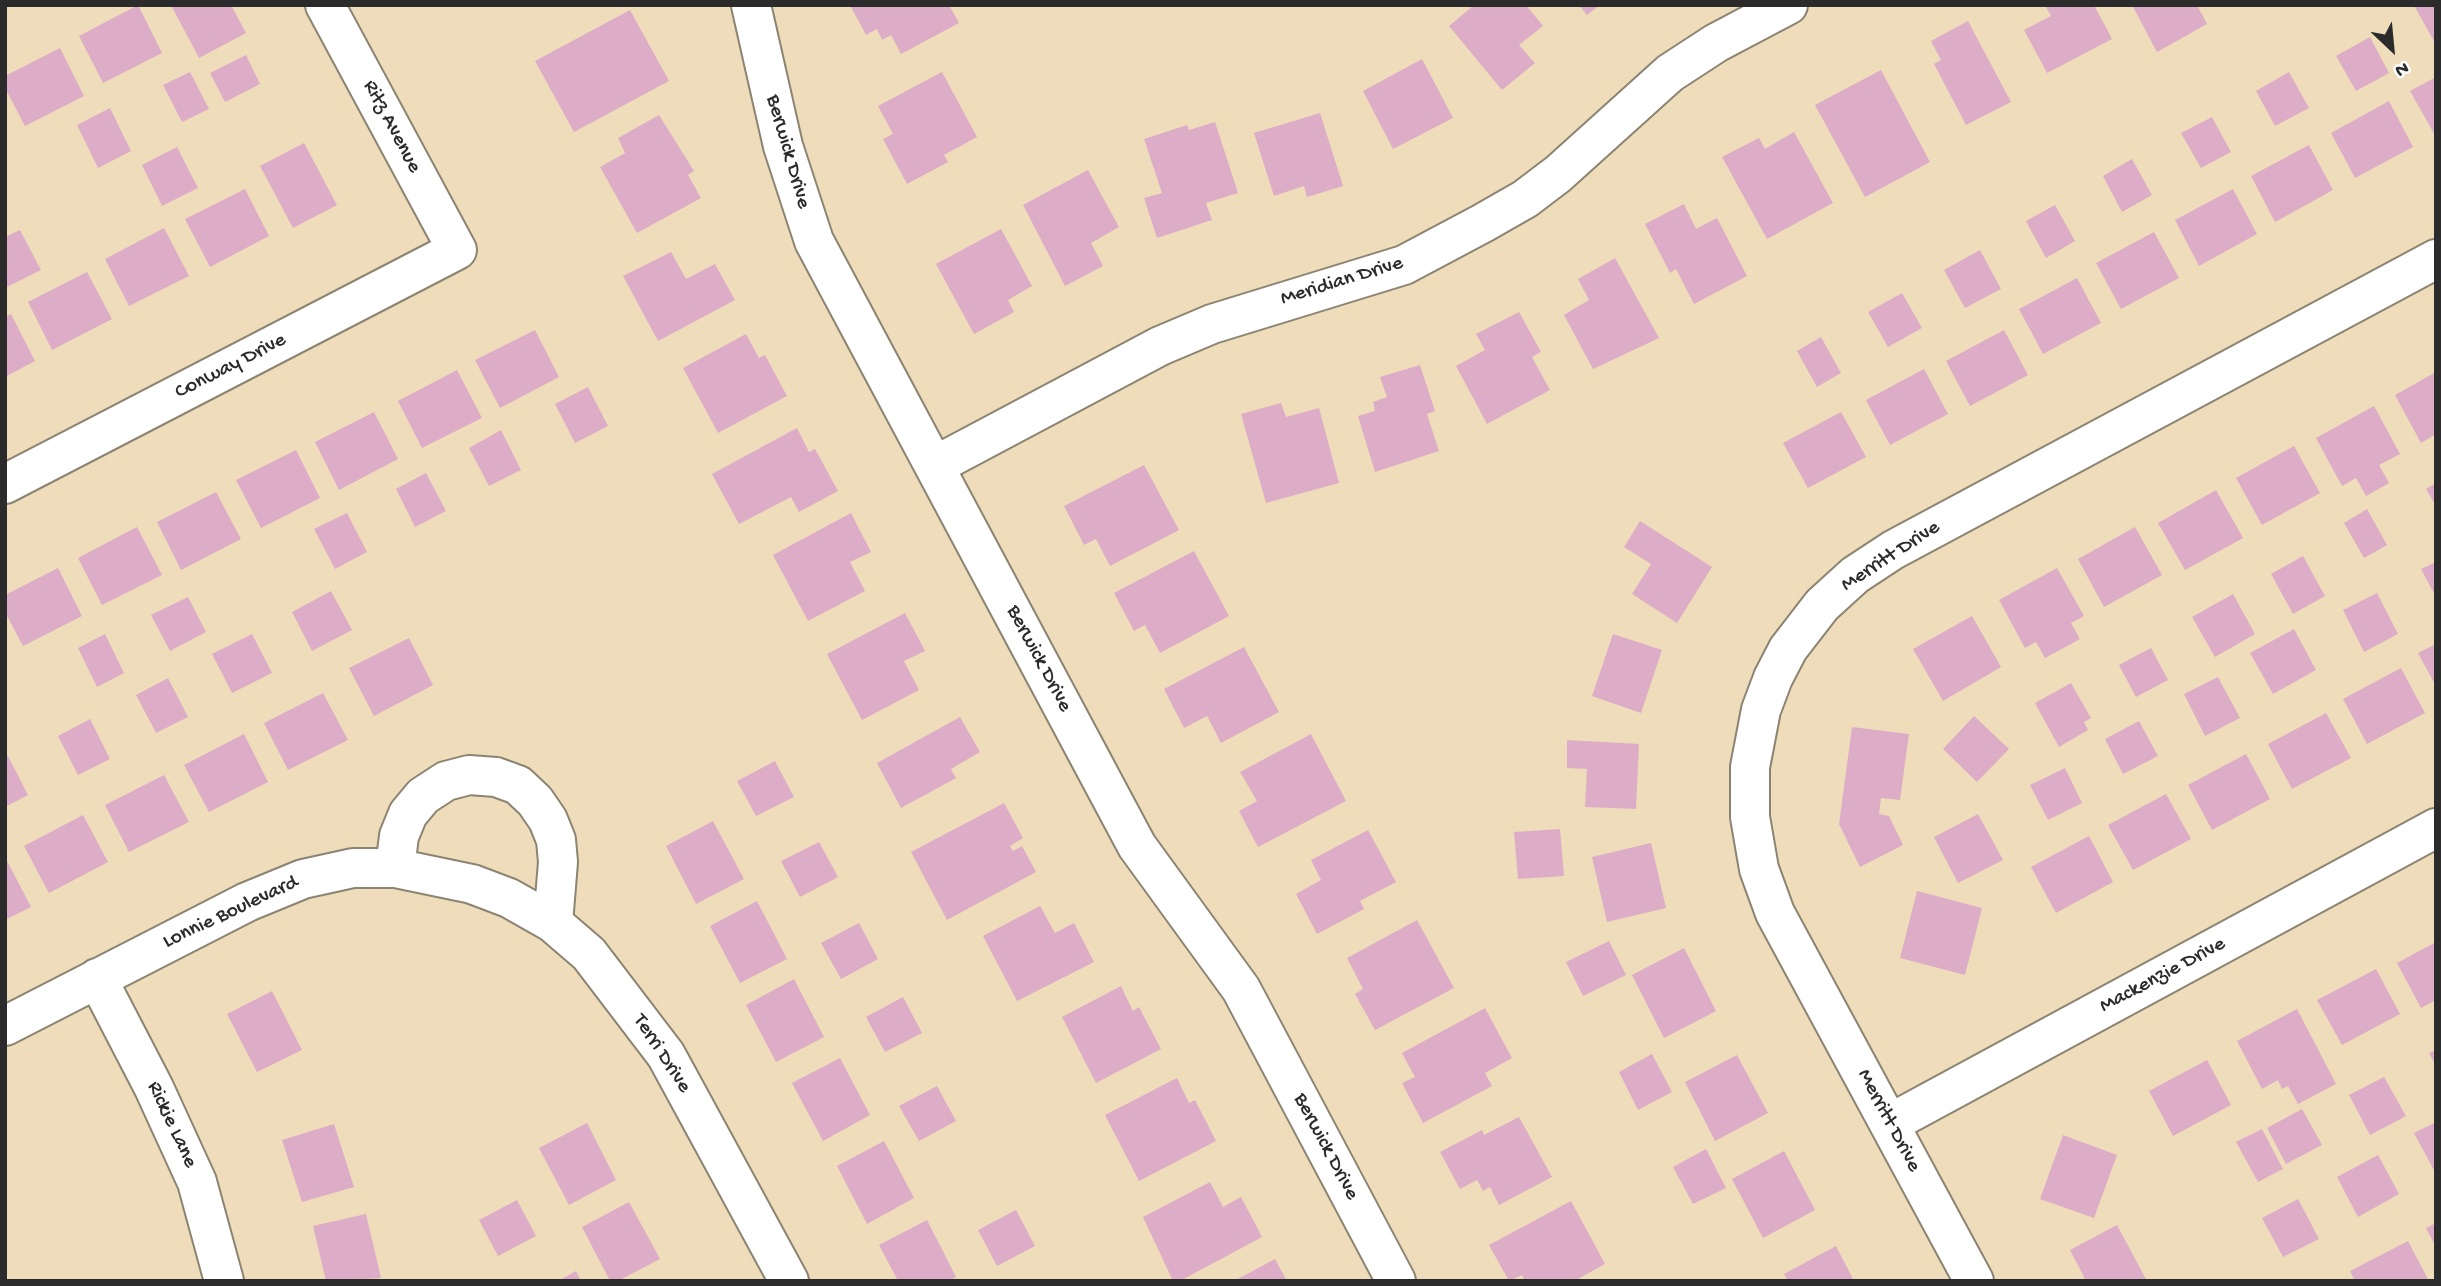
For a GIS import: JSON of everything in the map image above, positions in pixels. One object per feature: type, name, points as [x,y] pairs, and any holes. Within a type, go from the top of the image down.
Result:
[{"type":"street","name":"Ritz Avenue","points":[[325,5],[457,250]]},
{"type":"street","name":"Berwick Drive","points":[[751,5],[783,146],[814,241],[936,464],[1137,846],[1241,989],[1396,1281]]},
{"type":"street","name":"Meridian Drive","points":[[936,464],[1160,346],[1212,324],[1276,303],[1392,270],[1483,223],[1525,199],[1558,174],[1670,74],[1716,43],[1788,5]]},
{"type":"street","name":"Conway Drive","points":[[5,484],[457,250]]},
{"type":"street","name":"Merritt Drive","points":[[1974,1281],[1775,913],[1759,869],[1750,817],[1750,767],[1761,710],[1788,649],[1822,605],[1855,575],[1893,550],[2436,258]]},
{"type":"street","points":[[395,868],[399,836],[408,814],[423,796],[446,781],[469,775],[496,777],[518,785],[536,801],[556,840],[558,862],[552,923]]},
{"type":"street","name":"Mackenzie Drive","points":[[1889,1124],[2436,828]]},
{"type":"street","name":"Lonnie Boulevard","points":[[5,1026],[247,902],[303,879],[353,868],[395,868],[472,884]]},
{"type":"street","name":"Terri Drive","points":[[472,884],[509,898],[552,923],[589,954],[666,1055],[789,1281]]},
{"type":"street","name":"Rickie Lane","points":[[97,978],[154,1087],[197,1182],[224,1281]]},
{"type":"building","points":[[138,5],[162,53],[103,83],[79,36]]},
{"type":"building","points":[[171,5],[231,5],[246,33],[199,58]]},
{"type":"building","points":[[850,5],[949,5],[959,23],[901,54],[891,35],[882,40],[877,29],[866,35]]},
{"type":"building","points":[[1474,5],[1526,5],[1543,26],[1519,45],[1535,63],[1502,90],[1449,26]]},
{"type":"building","points":[[1579,5],[1600,5],[1587,15]]},
{"type":"building","points":[[2045,5],[2094,5],[2112,39],[2047,73],[2024,30],[2051,16]]},
{"type":"building","points":[[2132,5],[2197,5],[2207,24],[2157,52]]},
{"type":"building","points":[[2436,5],[2436,45],[2415,7]]},
{"type":"building","points":[[630,10],[669,81],[574,132],[535,61]]},
{"type":"building","points":[[1968,21],[2011,102],[1966,125],[1934,64],[1941,60],[1931,41]]},
{"type":"building","points":[[2370,37],[2389,73],[2356,91],[2336,56]]},
{"type":"building","points":[[60,48],[84,96],[25,126],[5,88],[5,76]]},
{"type":"building","points":[[246,55],[260,84],[225,102],[210,73]]},
{"type":"building","points":[[1422,59],[1453,118],[1393,149],[1363,91]]},
{"type":"building","points":[[1881,70],[1930,162],[1865,197],[1815,105]]},
{"type":"building","points":[[190,72],[209,109],[182,122],[163,85]]},
{"type":"building","points":[[942,72],[977,137],[944,155],[948,162],[907,184],[883,139],[893,134],[878,106]]},
{"type":"building","points":[[2289,72],[2309,108],[2275,126],[2256,91]]},
{"type":"building","points":[[2436,77],[2436,137],[2410,91]]},
{"type":"building","points":[[2389,101],[2413,147],[2355,178],[2331,133]]},
{"type":"building","points":[[110,108],[131,151],[98,168],[77,125]]},
{"type":"building","points":[[1320,113],[1343,186],[1307,197],[1304,186],[1274,196],[1254,133]]},
{"type":"building","points":[[659,115],[694,171],[688,175],[701,198],[637,233],[600,167],[625,153],[618,138]]},
{"type":"building","points":[[2212,117],[2231,152],[2201,168],[2181,133]]},
{"type":"building","points":[[1215,122],[1238,193],[1206,203],[1212,220],[1157,238],[1144,198],[1162,193],[1144,139],[1187,125],[1189,130]]},
{"type":"building","points":[[1794,132],[1833,203],[1767,239],[1722,157],[1759,138],[1765,149]]},
{"type":"building","points":[[304,143],[337,205],[293,228],[260,166]]},
{"type":"building","points":[[2309,145],[2333,190],[2275,222],[2251,176]]},
{"type":"building","points":[[177,147],[198,188],[162,206],[142,165]]},
{"type":"building","points":[[2132,159],[2152,195],[2122,212],[2103,176]]},
{"type":"building","points":[[1088,170],[1119,227],[1091,243],[1103,266],[1065,286],[1023,205]]},
{"type":"building","points":[[245,189],[269,236],[210,267],[185,219]]},
{"type":"building","points":[[2233,189],[2257,234],[2199,266],[2175,220]]},
{"type":"building","points":[[1684,204],[1696,229],[1717,218],[1747,276],[1694,304],[1676,269],[1670,273],[1645,224]]},
{"type":"building","points":[[2055,205],[2075,241],[2046,258],[2026,221]]},
{"type":"building","points":[[164,228],[189,276],[129,306],[105,259]]},
{"type":"building","points":[[1001,229],[1032,286],[1008,300],[1014,312],[974,334],[936,264]]},
{"type":"building","points":[[20,230],[41,270],[5,288],[5,237]]},
{"type":"building","points":[[2154,232],[2179,278],[2121,309],[2096,263]]},
{"type":"building","points":[[1980,250],[2001,289],[1965,308],[1944,270]]},
{"type":"building","points":[[671,252],[686,279],[715,264],[735,300],[658,341],[623,276]]},
{"type":"building","points":[[1615,258],[1659,338],[1593,369],[1564,315],[1589,300],[1578,279]]},
{"type":"building","points":[[87,272],[112,319],[52,350],[28,302]]},
{"type":"building","points":[[2077,278],[2101,323],[2043,354],[2019,309]]},
{"type":"building","points":[[1902,293],[1922,328],[1888,347],[1868,312]]},
{"type":"building","points":[[1519,312],[1541,352],[1532,357],[1550,390],[1487,424],[1456,366],[1485,350],[1476,334]]},
{"type":"building","points":[[11,314],[35,361],[5,377],[5,317]]},
{"type":"building","points":[[535,330],[559,377],[500,408],[475,360]]},
{"type":"building","points":[[2004,330],[2028,375],[1970,406],[1946,361]]},
{"type":"building","points":[[746,334],[759,358],[765,355],[787,396],[718,433],[683,368]]},
{"type":"building","points":[[1821,337],[1841,373],[1817,387],[1797,351]]},
{"type":"building","points":[[1420,365],[1435,411],[1427,414],[1439,451],[1375,472],[1358,416],[1375,411],[1373,402],[1387,397],[1380,377]]},
{"type":"building","points":[[1924,369],[1948,414],[1890,445],[1866,400]]},
{"type":"building","points":[[457,370],[482,418],[422,448],[398,401]]},
{"type":"building","points":[[2436,372],[2436,434],[2421,443],[2395,395]]},
{"type":"building","points":[[588,387],[608,426],[575,443],[555,404]]},
{"type":"building","points":[[1281,403],[1286,417],[1319,408],[1339,483],[1266,503],[1241,414]]},
{"type":"building","points":[[2374,406],[2400,454],[2379,465],[2389,483],[2366,496],[2356,478],[2342,486],[2316,438]]},
{"type":"building","points":[[374,412],[398,459],[339,490],[315,442]]},
{"type":"building","points":[[1841,412],[1866,457],[1808,488],[1783,443]]},
{"type":"building","points":[[797,428],[809,452],[815,449],[838,491],[799,512],[791,497],[739,524],[712,474]]},
{"type":"building","points":[[501,430],[521,470],[489,486],[469,448]]},
{"type":"building","points":[[2294,446],[2320,493],[2262,525],[2236,478]]},
{"type":"building","points":[[296,450],[320,498],[261,528],[236,480]]},
{"type":"building","points":[[1144,465],[1179,530],[1110,566],[1096,539],[1084,545],[1064,506]]},
{"type":"building","points":[[426,473],[446,511],[415,527],[396,489]]},
{"type":"building","points":[[2436,483],[2436,506],[2426,489]]},
{"type":"building","points":[[2216,490],[2243,538],[2185,570],[2158,523]]},
{"type":"building","points":[[216,492],[241,539],[181,570],[157,522]]},
{"type":"building","points":[[2367,509],[2387,545],[2364,558],[2344,523]]},
{"type":"building","points":[[347,513],[367,552],[335,569],[314,529]]},
{"type":"building","points":[[851,513],[871,552],[850,562],[865,591],[808,621],[773,555]]},
{"type":"building","points":[[1640,521],[1712,567],[1677,623],[1632,594],[1651,564],[1624,547]]},
{"type":"building","points":[[137,527],[162,575],[102,605],[78,558]]},
{"type":"building","points":[[2135,527],[2162,575],[2104,607],[2078,559]]},
{"type":"building","points":[[1194,551],[1229,616],[1160,653],[1145,625],[1134,631],[1114,593]]},
{"type":"building","points":[[2303,556],[2325,596],[2293,614],[2271,574]]},
{"type":"building","points":[[2436,562],[2436,597],[2421,569]]},
{"type":"building","points":[[58,568],[82,616],[23,646],[5,612],[5,595]]},
{"type":"building","points":[[2057,568],[2084,616],[2071,623],[2080,639],[2045,658],[2036,642],[2025,648],[1999,600]]},
{"type":"building","points":[[331,591],[352,630],[312,651],[292,612]]},
{"type":"building","points":[[2377,593],[2398,634],[2364,652],[2343,610]]},
{"type":"building","points":[[2233,594],[2255,634],[2215,657],[2192,617]]},
{"type":"building","points":[[188,597],[206,632],[170,651],[151,615]]},
{"type":"building","points":[[905,613],[925,651],[904,661],[919,690],[862,720],[827,654]]},
{"type":"building","points":[[1972,616],[2001,667],[1943,701],[1913,649]]},
{"type":"building","points":[[2294,629],[2316,670],[2273,694],[2250,653]]},
{"type":"building","points":[[105,634],[124,673],[97,687],[78,648]]},
{"type":"building","points":[[252,634],[272,673],[232,693],[212,654]]},
{"type":"building","points":[[1613,634],[1662,650],[1641,713],[1592,696]]},
{"type":"building","points":[[409,638],[433,685],[374,716],[349,668]]},
{"type":"building","points":[[2436,644],[2436,686],[2418,653]]},
{"type":"building","points":[[1244,647],[1279,712],[1221,743],[1207,716],[1184,728],[1164,689]]},
{"type":"building","points":[[2151,648],[2168,680],[2136,697],[2119,665]]},
{"type":"building","points":[[2401,668],[2425,713],[2367,744],[2343,699]]},
{"type":"building","points":[[2218,677],[2240,718],[2205,736],[2184,694]]},
{"type":"building","points":[[168,678],[188,717],[156,733],[136,695]]},
{"type":"building","points":[[2071,683],[2091,718],[2084,722],[2088,730],[2059,747],[2035,703]]},
{"type":"building","points":[[323,693],[348,740],[288,770],[264,723]]},
{"type":"building","points":[[2326,713],[2351,758],[2292,789],[2268,744]]},
{"type":"building","points":[[1974,716],[2009,749],[1977,782],[1943,749]]},
{"type":"building","points":[[960,717],[980,752],[951,769],[956,778],[901,808],[877,763]]},
{"type":"building","points":[[90,719],[110,759],[78,775],[58,736]]},
{"type":"building","points":[[2139,721],[2158,756],[2123,774],[2105,739]]},
{"type":"building","points":[[1852,727],[1909,734],[1900,800],[1881,798],[1879,814],[1889,816],[1903,845],[1860,867],[1839,824]]},
{"type":"building","points":[[244,734],[268,782],[209,812],[184,765]]},
{"type":"building","points":[[1311,734],[1346,801],[1258,847],[1239,811],[1257,801],[1240,772]]},
{"type":"building","points":[[1567,740],[1639,744],[1636,809],[1585,807],[1587,769],[1567,768]]},
{"type":"building","points":[[2246,754],[2270,799],[2212,830],[2188,785]]},
{"type":"building","points":[[8,756],[28,795],[5,807],[5,758]]},
{"type":"building","points":[[775,761],[794,797],[756,816],[737,781]]},
{"type":"building","points":[[2065,768],[2082,803],[2048,820],[2030,785]]},
{"type":"building","points":[[164,775],[189,822],[129,852],[105,805]]},
{"type":"building","points":[[2166,794],[2191,839],[2133,870],[2108,825]]},
{"type":"building","points":[[1004,803],[1023,838],[1010,846],[1013,851],[1022,846],[1036,872],[947,920],[911,852]]},
{"type":"building","points":[[1978,814],[2003,860],[1958,883],[1934,837]]},
{"type":"building","points":[[83,815],[108,862],[49,893],[24,846]]},
{"type":"building","points":[[713,821],[744,879],[696,904],[666,846]]},
{"type":"building","points":[[1560,829],[1564,876],[1518,879],[1514,832]]},
{"type":"building","points":[[1368,830],[1396,882],[1360,901],[1364,909],[1317,934],[1296,894],[1321,880],[1311,860]]},
{"type":"building","points":[[2089,836],[2113,882],[2056,913],[2031,867]]},
{"type":"building","points":[[819,842],[838,877],[800,897],[781,861]]},
{"type":"building","points":[[1651,843],[1666,908],[1607,922],[1592,857]]},
{"type":"building","points":[[5,857],[31,907],[5,920]]},
{"type":"building","points":[[1917,891],[1982,908],[1965,975],[1900,958]]},
{"type":"building","points":[[757,901],[787,959],[740,983],[710,926]]},
{"type":"building","points":[[1040,906],[1055,933],[1074,923],[1094,962],[1017,1001],[983,936]]},
{"type":"building","points":[[1417,920],[1454,988],[1375,1030],[1355,994],[1363,989],[1347,958]]},
{"type":"building","points":[[859,923],[878,959],[841,979],[821,943]]},
{"type":"building","points":[[1609,941],[1626,975],[1583,996],[1566,962]]},
{"type":"building","points":[[2436,942],[2436,1000],[2421,1008],[2397,963]]},
{"type":"building","points":[[1684,948],[1716,1011],[1664,1038],[1632,975]]},
{"type":"building","points":[[2376,969],[2400,1014],[2342,1045],[2317,1000]]},
{"type":"building","points":[[794,979],[824,1037],[776,1062],[746,1005]]},
{"type":"building","points":[[1121,986],[1133,1011],[1139,1007],[1161,1049],[1096,1083],[1062,1017]]},
{"type":"building","points":[[272,991],[302,1050],[257,1072],[227,1014]]},
{"type":"building","points":[[903,997],[922,1033],[885,1052],[866,1017]]},
{"type":"building","points":[[1485,1008],[1512,1058],[1485,1073],[1492,1086],[1423,1123],[1402,1083],[1415,1077],[1402,1053]]},
{"type":"building","points":[[2297,1009],[2336,1084],[2298,1104],[2288,1086],[2282,1089],[2278,1080],[2262,1089],[2237,1041]]},
{"type":"building","points":[[2436,1050],[2436,1066],[2429,1053]]},
{"type":"building","points":[[1652,1054],[1672,1092],[1638,1110],[1619,1072]]},
{"type":"building","points":[[1737,1055],[1768,1113],[1715,1141],[1685,1082]]},
{"type":"building","points":[[840,1058],[870,1115],[823,1141],[792,1083]]},
{"type":"building","points":[[2207,1060],[2231,1105],[2173,1136],[2149,1091]]},
{"type":"building","points":[[2384,1077],[2406,1116],[2370,1135],[2349,1095]]},
{"type":"building","points":[[1177,1078],[1189,1103],[1195,1100],[1216,1141],[1139,1181],[1105,1115]]},
{"type":"building","points":[[937,1086],[956,1121],[919,1141],[899,1106]]},
{"type":"building","points":[[2302,1109],[2322,1145],[2286,1164],[2267,1128]]},
{"type":"building","points":[[1519,1117],[1552,1177],[1499,1205],[1490,1187],[1483,1191],[1477,1180],[1460,1189],[1440,1152],[1482,1130],[1484,1135]]},
{"type":"building","points":[[2436,1122],[2436,1174],[2414,1133]]},
{"type":"building","points":[[587,1123],[616,1180],[569,1205],[539,1148]]},
{"type":"building","points":[[334,1124],[354,1187],[302,1202],[282,1140]]},
{"type":"building","points":[[2262,1129],[2283,1169],[2258,1182],[2236,1142]]},
{"type":"building","points":[[2063,1135],[2117,1155],[2094,1218],[2040,1199]]},
{"type":"building","points":[[884,1141],[914,1198],[867,1224],[837,1166]]},
{"type":"building","points":[[1706,1149],[1726,1188],[1693,1204],[1673,1167]]},
{"type":"building","points":[[1784,1151],[1815,1210],[1763,1238],[1732,1179]]},
{"type":"building","points":[[2378,1155],[2399,1194],[2358,1217],[2337,1177]]},
{"type":"building","points":[[1210,1182],[1223,1207],[1241,1197],[1262,1237],[1180,1281],[1173,1281],[1143,1217]]},
{"type":"building","points":[[2298,1199],[2319,1239],[2283,1257],[2262,1218]]},
{"type":"building","points":[[517,1200],[536,1236],[498,1256],[479,1220]]},
{"type":"building","points":[[1571,1201],[1605,1264],[1574,1281],[1525,1281],[1522,1275],[1509,1281],[1489,1245]]},
{"type":"building","points":[[629,1202],[660,1259],[618,1281],[610,1281],[582,1227]]},
{"type":"building","points":[[1016,1210],[1035,1246],[997,1266],[978,1230]]},
{"type":"building","points":[[366,1214],[381,1278],[326,1281],[313,1226]]},
{"type":"building","points":[[927,1220],[956,1277],[949,1281],[898,1281],[879,1245]]},
{"type":"building","points":[[2436,1223],[2436,1247],[2426,1228]]},
{"type":"building","points":[[2117,1225],[2147,1281],[2086,1281],[2070,1250]]},
{"type":"building","points":[[2408,1241],[2429,1281],[2355,1281],[2350,1271]]},
{"type":"building","points":[[1836,1246],[1854,1281],[1788,1281],[1784,1274]]},
{"type":"building","points":[[1275,1259],[1287,1281],[1234,1281]]},
{"type":"building","points":[[576,1271],[581,1281],[558,1281]]}]
